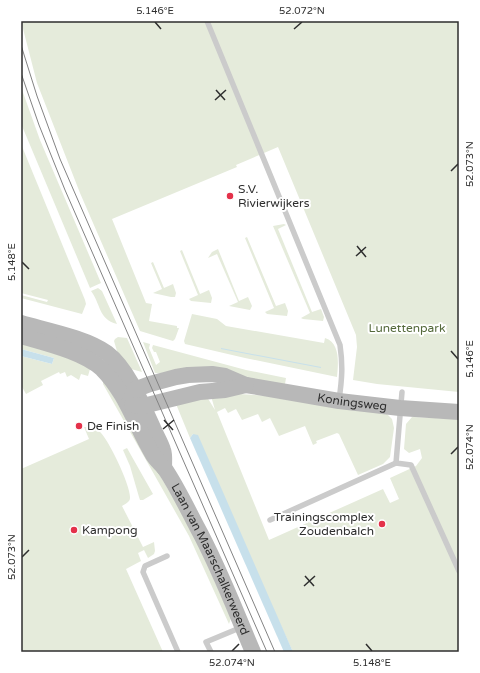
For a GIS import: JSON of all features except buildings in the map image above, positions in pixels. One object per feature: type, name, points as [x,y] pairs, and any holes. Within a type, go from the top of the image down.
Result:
[{"type":"main road","points":[[21,323],[76,347],[102,369],[135,405]]},
{"type":"main road","points":[[21,336],[106,353],[123,370],[134,390],[135,405]]},
{"type":"main road","name":"Koningsweg","points":[[134,390],[168,379],[201,374],[225,376],[246,385],[339,401],[400,408],[459,412]]},
{"type":"main road","name":"Koningsweg","points":[[135,405],[200,392],[225,390],[246,385]]},
{"type":"main road","name":"Laan van Maarschalkerweerd","points":[[135,405],[163,451],[164,468],[204,540],[254,652]]},
{"type":"lane","points":[[207,21],[340,345],[343,364],[343,379],[339,401]]},
{"type":"lane","points":[[396,463],[402,392]]},
{"type":"lane","points":[[270,520],[396,463],[411,465],[459,570]]},
{"type":"lane","points":[[166,556],[145,566],[143,572],[178,652]]},
{"type":"lane","points":[[211,652],[206,642],[242,627]]},
{"type":"green space","name":"Lunettenpark","points":[[21,21],[459,21],[459,392],[377,384],[353,380],[357,347],[356,335],[278,147],[236,165],[237,167],[112,219],[146,303],[152,304],[149,321],[177,326],[177,328],[179,328],[173,341],[140,331],[80,193],[37,83]]},
{"type":"green space","points":[[21,87],[40,140],[101,283],[90,288],[22,126]]},
{"type":"green space","points":[[21,144],[85,300],[86,304],[82,314],[21,298],[21,295],[47,302],[48,300],[21,293]]},
{"type":"green space","points":[[286,225],[278,229],[312,312],[321,309],[324,317],[323,321],[301,318],[310,313],[273,226]]},
{"type":"green space","points":[[247,237],[276,306],[285,303],[288,311],[287,316],[267,314],[265,312],[274,308],[245,238]]},
{"type":"green space","points":[[218,249],[239,301],[248,297],[252,306],[250,310],[229,306],[238,302],[217,254],[208,258],[212,252]]},
{"type":"green space","points":[[182,250],[200,294],[209,290],[212,298],[211,303],[191,301],[189,299],[198,295],[180,251]]},
{"type":"green space","points":[[153,262],[164,288],[173,284],[176,293],[175,297],[153,293],[162,289],[151,263]]},
{"type":"green space","points":[[98,288],[102,291],[117,324],[106,319],[103,315],[91,291]]},
{"type":"green space","points":[[192,314],[217,319],[226,326],[324,343],[325,338],[334,345],[336,349],[338,361],[337,377],[185,344],[184,341]]},
{"type":"green space","points":[[118,337],[127,338],[142,372],[131,369],[119,358],[114,341]]},
{"type":"green space","points":[[21,342],[74,359],[90,369],[88,376],[81,374],[79,380],[71,375],[67,377],[65,372],[60,374],[59,372],[41,381],[43,385],[26,394],[21,385],[21,356],[52,364],[54,358],[21,349]]},
{"type":"green space","points":[[143,342],[150,344],[149,348],[156,365],[160,362],[156,352],[154,352],[152,348],[153,345],[246,370],[286,378],[285,384],[155,373]]},
{"type":"green space","points":[[103,382],[105,382],[192,530],[231,618],[229,624],[189,536]]},
{"type":"green space","name":"Trainingscomplex Zoudenbalch","points":[[239,394],[273,396],[387,414],[392,419],[394,428],[390,457],[383,464],[358,475],[339,434],[337,433],[316,441],[317,443],[313,445],[305,426],[279,436],[270,418],[262,422],[258,414],[242,420],[236,409],[228,413],[225,408],[217,412],[269,540],[383,489],[390,503],[399,499],[390,478],[416,466],[422,458],[420,449],[409,453],[404,449],[406,424],[412,417],[459,419],[459,652],[293,652],[193,434],[190,438],[176,404],[207,397],[215,410],[211,396]]},
{"type":"green space","name":"Kampong","points":[[84,427],[97,430],[103,435],[108,443],[123,473],[129,492],[129,501],[122,506],[143,547],[154,542],[154,554],[148,558],[144,550],[138,553],[141,561],[126,569],[163,652],[21,652],[21,469],[89,439]]},
{"type":"green space","points":[[127,448],[153,494],[143,500],[140,500],[130,466],[123,450]]},
{"type":"water","points":[[21,349],[54,358],[52,364],[21,356]]},
{"type":"water","points":[[221,349],[321,367],[321,368]]},
{"type":"water","points":[[193,434],[198,435],[293,652],[284,652],[190,438]]},
{"type":"tram line","points":[[21,45],[37,96],[60,159],[275,652]]},
{"type":"tram line","points":[[21,73],[39,125],[65,190],[267,652]]},
{"type":"place","name":"S.V. Rivierwijkers","points":[[230,196]]},
{"type":"place","name":"De Finish","points":[[79,426]]},
{"type":"place","name":"Trainingscomplex Zoudenbalch","points":[[382,524]]},
{"type":"place","name":"Kampong","points":[[74,530]]}]
